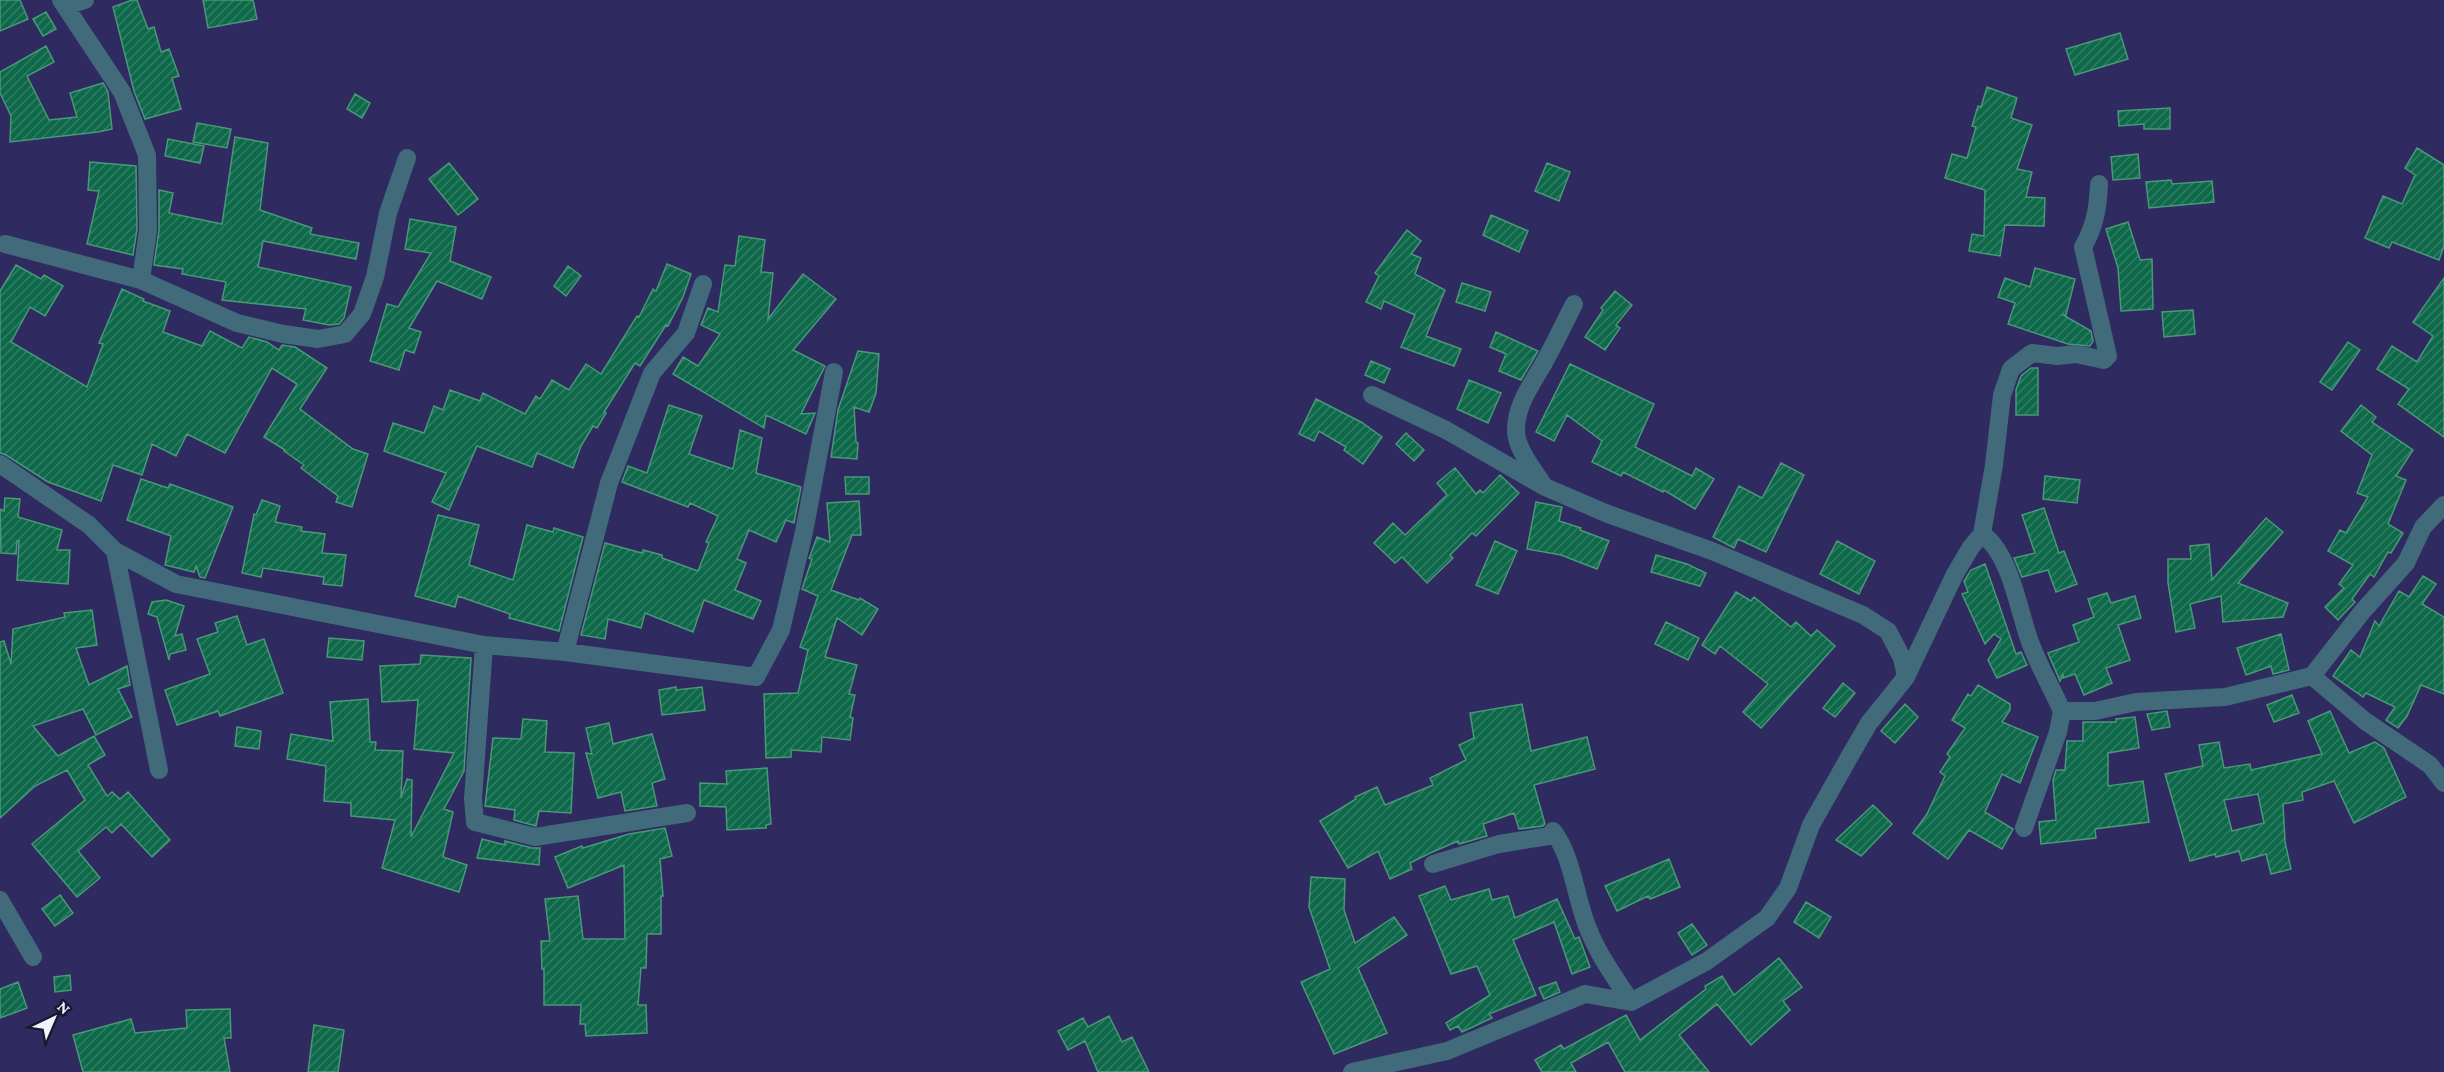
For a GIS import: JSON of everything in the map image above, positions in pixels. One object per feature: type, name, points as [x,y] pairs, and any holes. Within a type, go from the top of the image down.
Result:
[{"type":"street","points":[[85,0],[63,3],[122,92],[147,155],[148,230],[141,280]]},
{"type":"street","points":[[5,244],[141,280],[237,323],[283,334],[318,339],[345,334],[362,314],[375,277],[388,213],[407,158]]},
{"type":"street","points":[[1352,1072],[1447,1050],[1586,994],[1631,1002],[1707,961],[1767,918],[1788,888],[1811,825],[1869,723],[1906,677],[1955,574],[1971,547],[1982,534],[1994,465],[2002,395],[2011,369],[2032,353],[2057,356],[2076,354],[2104,360],[2108,356],[2083,247],[2091,233],[2097,214],[2099,184]]},
{"type":"street","points":[[565,652],[609,483],[652,373],[686,333],[703,284]]},
{"type":"street","points":[[1545,487],[1520,446],[1516,433],[1517,417],[1529,387],[1545,362],[1574,304]]},
{"type":"street","points":[[0,464],[89,525],[115,551],[176,584],[484,645],[565,652],[756,677],[781,630],[804,532],[834,372]]},
{"type":"street","points":[[1372,395],[1446,430],[1545,487],[1608,514],[1712,551],[1863,615],[1888,631],[1897,645],[1906,677]]},
{"type":"street","points":[[2062,711],[2095,711],[2136,702],[2225,697],[2312,676],[2362,612],[2406,563],[2423,527],[2443,507]]},
{"type":"street","points":[[1982,534],[1991,540],[2002,560],[2016,594],[2029,640],[2062,711],[2058,732],[2024,828]]},
{"type":"street","points":[[115,551],[159,770]]},
{"type":"street","points":[[484,645],[473,799],[475,822],[535,837],[687,813]]},
{"type":"street","points":[[2312,676],[2365,721],[2430,765],[2444,783]]},
{"type":"street","points":[[1433,864],[1499,844],[1549,836],[1553,831],[1562,844],[1588,929],[1600,956],[1631,1002]]},
{"type":"street","points":[[0,900],[33,957]]},
{"type":"building","points":[[0,0],[20,0],[28,19],[0,31]]},
{"type":"building","points":[[137,0],[148,29],[154,27],[161,52],[169,49],[179,76],[172,78],[181,109],[145,119],[134,91],[113,7]]},
{"type":"building","points":[[203,0],[253,0],[257,19],[208,28]]},
{"type":"building","points":[[46,12],[56,29],[43,36],[33,19]]},
{"type":"building","points":[[2120,33],[2128,59],[2075,75],[2066,49]]},
{"type":"building","points":[[46,46],[54,62],[27,76],[49,120],[77,117],[70,93],[103,83],[108,92],[112,129],[10,142],[11,116],[0,93],[0,72]]},
{"type":"building","points":[[1987,87],[2017,98],[2011,118],[2032,125],[2017,169],[2032,172],[2026,197],[2045,198],[2044,226],[2005,225],[2000,256],[1969,251],[1972,234],[1984,236],[1985,190],[1945,178],[1952,154],[1967,158],[1976,127],[1972,126]]},
{"type":"building","points":[[355,94],[370,103],[362,118],[347,109]]},
{"type":"building","points":[[2170,108],[2170,129],[2144,129],[2144,124],[2119,126],[2118,111]]},
{"type":"building","points":[[197,123],[231,129],[227,148],[193,142]]},
{"type":"building","points":[[235,137],[268,143],[260,210],[312,228],[310,234],[359,243],[356,259],[263,241],[258,267],[351,287],[344,318],[339,324],[329,325],[303,320],[306,309],[222,300],[226,282],[182,274],[183,269],[154,265],[159,230],[159,190],[173,193],[169,213],[222,224]]},
{"type":"building","points":[[168,139],[204,146],[200,163],[165,156]]},
{"type":"building","points":[[2417,148],[2444,165],[2444,246],[2439,260],[2392,242],[2389,248],[2365,238],[2383,196],[2402,204],[2415,175],[2405,168]]},
{"type":"building","points":[[2138,154],[2140,178],[2113,180],[2111,157]]},
{"type":"building","points":[[90,162],[136,166],[137,229],[133,255],[87,244],[99,191],[88,190]]},
{"type":"building","points":[[449,163],[478,199],[458,215],[429,179]]},
{"type":"building","points":[[1547,163],[1570,172],[1559,201],[1535,191]]},
{"type":"building","points":[[2171,180],[2172,184],[2212,181],[2214,202],[2149,208],[2146,182]]},
{"type":"building","points":[[1491,215],[1528,231],[1519,252],[1483,235]]},
{"type":"building","points":[[410,219],[456,227],[450,261],[491,277],[482,299],[437,281],[409,328],[421,332],[414,353],[405,350],[399,370],[370,361],[387,304],[398,307],[431,253],[405,249]]},
{"type":"building","points":[[2128,222],[2140,260],[2152,259],[2153,309],[2121,311],[2118,268],[2106,229]]},
{"type":"building","points":[[1407,230],[1421,241],[1411,254],[1421,258],[1415,274],[1445,290],[1426,336],[1461,349],[1454,366],[1401,347],[1415,315],[1384,301],[1381,309],[1366,302],[1379,276],[1375,273]]},
{"type":"building","points":[[739,236],[765,240],[761,272],[773,273],[768,319],[803,274],[836,299],[793,350],[825,366],[801,414],[815,413],[806,434],[766,415],[764,428],[673,374],[683,357],[698,366],[720,334],[701,325],[708,308],[718,312],[725,265],[735,266]]},
{"type":"building","points":[[667,264],[691,274],[683,297],[668,326],[666,325],[640,366],[635,363],[604,412],[606,413],[597,428],[593,426],[581,446],[573,468],[537,453],[532,467],[477,446],[449,510],[432,502],[446,473],[384,451],[393,423],[424,433],[434,406],[443,410],[450,390],[480,401],[483,393],[525,414],[536,396],[540,399],[552,380],[569,390],[586,364],[601,374],[637,316],[639,317],[653,289],[656,291]]},
{"type":"building","points":[[16,265],[41,279],[44,275],[63,286],[45,316],[30,307],[11,342],[87,387],[103,344],[99,343],[122,289],[144,299],[143,301],[170,311],[163,332],[202,346],[210,331],[242,348],[249,337],[267,342],[279,350],[282,345],[295,347],[327,368],[300,409],[353,449],[368,454],[352,507],[336,502],[338,496],[301,468],[304,465],[264,437],[297,384],[272,368],[225,453],[187,434],[176,456],[152,444],[142,475],[113,465],[101,501],[48,482],[0,453],[0,291]]},
{"type":"building","points":[[568,266],[581,276],[566,296],[554,286]]},
{"type":"building","points":[[2035,268],[2075,279],[2066,315],[2063,315],[2091,331],[2093,341],[2090,346],[2068,344],[2008,324],[2015,303],[1998,297],[2005,278],[2030,287]]},
{"type":"building","points":[[2444,278],[2444,437],[2398,404],[2409,389],[2377,369],[2392,346],[2417,362],[2433,336],[2413,322]]},
{"type":"building","points":[[1462,283],[1491,292],[1485,311],[1456,302]]},
{"type":"building","points":[[1615,291],[1632,305],[1616,325],[1620,328],[1605,350],[1585,337],[1603,310],[1601,308]]},
{"type":"building","points":[[2193,310],[2195,334],[2164,337],[2162,312]]},
{"type":"building","points":[[1496,332],[1538,351],[1521,380],[1499,371],[1506,354],[1490,347]]},
{"type":"building","points":[[2348,342],[2360,350],[2332,390],[2320,382]]},
{"type":"building","points":[[858,351],[879,354],[876,393],[869,412],[854,407],[856,442],[858,443],[857,459],[831,457],[838,410]]},
{"type":"building","points":[[1371,361],[1390,369],[1384,383],[1365,375]]},
{"type":"building","points":[[1570,364],[1654,404],[1635,447],[1692,476],[1696,468],[1714,479],[1695,509],[1664,490],[1663,492],[1623,472],[1621,476],[1592,462],[1602,441],[1567,415],[1554,441],[1536,432]]},
{"type":"building","points":[[2031,368],[2038,368],[2038,415],[2016,415],[2016,390],[2021,376]]},
{"type":"building","points":[[1469,380],[1501,393],[1488,423],[1457,409]]},
{"type":"building","points":[[1316,399],[1361,422],[1382,437],[1363,464],[1344,450],[1346,447],[1319,431],[1314,441],[1299,434]]},
{"type":"building","points":[[669,405],[702,416],[689,454],[733,469],[740,430],[762,438],[756,473],[801,487],[794,523],[786,520],[776,542],[749,530],[737,559],[746,563],[735,590],[761,601],[753,619],[704,600],[693,632],[645,613],[641,628],[608,619],[605,639],[581,635],[605,543],[642,553],[643,550],[662,555],[662,558],[698,571],[709,543],[706,542],[718,516],[690,503],[688,507],[622,482],[628,466],[647,473]]},
{"type":"building","points":[[2361,405],[2376,417],[2372,422],[2413,450],[2396,476],[2406,480],[2388,524],[2403,533],[2391,553],[2388,552],[2374,577],[2370,574],[2352,599],[2355,602],[2338,620],[2325,607],[2344,588],[2339,584],[2353,565],[2328,551],[2340,530],[2346,533],[2368,497],[2357,493],[2372,455],[2341,431]]},
{"type":"building","points":[[1406,433],[1424,450],[1414,461],[1396,444]]},
{"type":"building","points":[[1781,463],[1804,475],[1766,552],[1738,539],[1734,548],[1713,537],[1739,486],[1762,498]]},
{"type":"building","points":[[1455,468],[1476,494],[1480,490],[1483,493],[1500,475],[1519,493],[1476,536],[1472,533],[1450,555],[1453,558],[1427,583],[1402,557],[1395,563],[1374,543],[1393,523],[1405,535],[1447,495],[1437,483]]},
{"type":"building","points":[[2045,476],[2080,480],[2077,503],[2043,499]]},
{"type":"building","points":[[845,477],[869,477],[869,494],[846,494]]},
{"type":"building","points":[[141,479],[168,488],[170,484],[233,507],[205,578],[200,577],[196,566],[194,572],[165,565],[171,536],[127,520]]},
{"type":"building","points":[[5,498],[20,499],[18,517],[62,530],[57,550],[70,550],[68,584],[17,580],[19,541],[17,541],[16,554],[1,553],[0,509],[4,511]]},
{"type":"building","points":[[262,500],[280,506],[275,522],[302,527],[301,531],[325,534],[322,553],[346,555],[342,586],[323,584],[324,577],[263,568],[261,577],[242,573],[254,514],[256,515]]},
{"type":"building","points":[[859,501],[861,535],[852,535],[831,590],[859,600],[860,598],[878,609],[862,635],[837,618],[825,657],[857,665],[849,694],[855,695],[850,717],[853,718],[850,740],[822,737],[821,752],[791,750],[791,757],[766,758],[764,694],[798,693],[808,650],[800,647],[818,596],[802,589],[812,559],[809,558],[817,537],[830,542],[827,503]]},
{"type":"building","points":[[1536,502],[1562,507],[1559,521],[1609,541],[1597,569],[1561,555],[1527,549]]},
{"type":"building","points":[[2044,508],[2059,553],[2064,551],[2077,584],[2056,592],[2048,570],[2022,577],[2014,558],[2035,553],[2022,515]]},
{"type":"building","points":[[438,515],[479,525],[469,565],[513,580],[527,525],[553,532],[554,528],[583,537],[559,631],[509,618],[510,614],[458,596],[455,607],[415,596]]},
{"type":"building","points":[[2266,518],[2283,532],[2238,583],[2288,603],[2283,617],[2223,622],[2221,596],[2190,604],[2195,628],[2176,632],[2168,583],[2168,559],[2191,559],[2190,546],[2209,544],[2212,580]]},
{"type":"building","points":[[1495,541],[1517,551],[1498,594],[1476,585]]},
{"type":"building","points":[[1837,541],[1875,561],[1859,594],[1820,574]]},
{"type":"building","points":[[1656,555],[1687,564],[1706,573],[1700,586],[1651,572]]},
{"type":"building","points":[[1985,564],[2016,654],[2021,652],[2027,665],[1997,678],[1988,660],[2001,639],[1994,634],[1985,644],[1962,594],[1968,592],[1964,581],[1971,570]]},
{"type":"building","points":[[2423,576],[2436,584],[2422,604],[2444,617],[2444,694],[2421,685],[2407,716],[2398,728],[2386,720],[2395,707],[2366,693],[2363,697],[2333,676],[2351,650],[2360,657],[2375,621],[2379,626],[2399,591],[2409,597]]},
{"type":"building","points":[[1736,592],[1751,601],[1754,597],[1791,627],[1796,622],[1811,636],[1817,630],[1835,646],[1761,728],[1743,712],[1768,684],[1720,646],[1715,654],[1702,645]]},
{"type":"building","points":[[2107,593],[2111,603],[2135,596],[2141,618],[2118,625],[2130,660],[2106,668],[2112,683],[2084,695],[2075,674],[2063,678],[2063,674],[2060,681],[2048,653],[2079,642],[2073,625],[2094,617],[2088,599]]},
{"type":"building","points":[[166,600],[184,606],[175,636],[182,634],[186,650],[170,654],[169,660],[157,617],[148,614],[152,602]]},
{"type":"building","points":[[92,610],[97,645],[76,648],[89,685],[127,666],[130,685],[118,689],[132,717],[96,735],[83,709],[33,726],[58,756],[94,736],[105,755],[88,765],[107,796],[112,792],[120,799],[128,792],[170,840],[152,857],[121,824],[112,833],[106,827],[78,851],[100,878],[77,897],[32,844],[85,800],[67,770],[35,786],[0,818],[0,642],[4,641],[11,664],[13,629],[65,617],[64,613]]},
{"type":"building","points":[[237,616],[247,645],[264,639],[283,693],[220,716],[218,711],[177,725],[165,690],[210,674],[197,639],[218,632],[215,623]]},
{"type":"building","points":[[1666,622],[1699,638],[1688,660],[1655,644]]},
{"type":"building","points":[[2281,634],[2289,670],[2273,674],[2271,666],[2246,675],[2237,648]]},
{"type":"building","points":[[329,638],[364,641],[362,660],[327,657]]},
{"type":"building","points":[[421,655],[471,658],[464,771],[444,809],[453,812],[443,857],[467,865],[459,892],[382,868],[395,820],[351,816],[351,803],[324,801],[326,766],[287,759],[291,734],[333,741],[330,702],[368,699],[370,742],[376,742],[375,750],[403,751],[401,798],[407,779],[412,780],[411,837],[454,753],[414,749],[418,700],[382,702],[380,666],[420,664]]},
{"type":"building","points":[[1843,683],[1855,693],[1835,717],[1823,708]]},
{"type":"building","points":[[1978,685],[2010,704],[2010,710],[2002,722],[2038,737],[2020,783],[2002,774],[1985,812],[2013,829],[2002,849],[1969,830],[1948,859],[1913,833],[1927,814],[1945,776],[1940,772],[1950,757],[1947,754],[1965,728],[1952,720],[1968,694],[1971,696]]},
{"type":"building","points":[[676,687],[676,690],[702,687],[705,710],[662,715],[659,690]]},
{"type":"building","points":[[2292,695],[2299,713],[2274,722],[2267,705]]},
{"type":"building","points":[[1522,704],[1531,751],[1587,737],[1595,769],[1534,785],[1545,824],[1543,826],[1519,829],[1514,813],[1483,824],[1487,836],[1459,844],[1458,841],[1430,853],[1410,863],[1412,869],[1390,879],[1378,851],[1348,868],[1320,821],[1356,799],[1355,797],[1377,787],[1385,805],[1433,785],[1430,778],[1466,760],[1459,745],[1474,738],[1470,713]]},
{"type":"building","points":[[1905,704],[1918,717],[1895,743],[1881,731]]},
{"type":"building","points":[[2167,711],[2170,727],[2152,730],[2147,714]]},
{"type":"building","points":[[2330,711],[2349,753],[2375,742],[2384,748],[2406,797],[2354,823],[2334,781],[2302,792],[2303,800],[2283,804],[2285,842],[2291,869],[2271,874],[2266,854],[2242,861],[2239,851],[2216,857],[2215,854],[2190,861],[2165,774],[2203,766],[2199,745],[2219,742],[2224,768],[2250,764],[2251,770],[2322,754],[2308,721]],"holes":[[[2258,794],[2264,823],[2232,831],[2224,800]]]},
{"type":"building","points":[[2135,717],[2139,748],[2108,753],[2108,786],[2143,781],[2149,822],[2095,829],[2096,838],[2041,844],[2039,822],[2056,820],[2053,780],[2056,770],[2065,770],[2067,741],[2083,741],[2083,722],[2116,722],[2116,719]]},
{"type":"building","points":[[523,719],[547,721],[545,752],[574,753],[571,813],[539,811],[536,826],[514,820],[515,810],[485,806],[493,738],[521,739]]},
{"type":"building","points":[[609,723],[613,744],[652,734],[665,779],[652,783],[657,806],[625,811],[621,792],[598,798],[586,753],[592,754],[586,728]]},
{"type":"building","points":[[237,727],[261,731],[259,749],[235,746]]},
{"type":"building","points":[[767,768],[771,824],[766,825],[766,828],[727,830],[726,807],[700,806],[700,783],[727,784],[726,771]]},
{"type":"building","points":[[1873,805],[1892,824],[1861,856],[1836,840]]},
{"type":"building","points":[[665,828],[672,856],[660,859],[663,896],[661,896],[661,934],[647,934],[646,968],[641,968],[638,1005],[646,1005],[647,1033],[586,1036],[585,1024],[580,1024],[581,1005],[544,1005],[541,941],[550,941],[545,899],[578,896],[583,939],[625,939],[624,865],[568,888],[555,857],[582,846],[583,848],[629,834]]},
{"type":"building","points":[[482,839],[505,845],[505,841],[540,848],[539,865],[477,858]]},
{"type":"building","points":[[1669,859],[1680,887],[1650,899],[1648,896],[1617,911],[1605,886]]},
{"type":"building","points":[[1311,877],[1345,879],[1344,910],[1355,943],[1394,917],[1407,935],[1358,968],[1387,1033],[1334,1054],[1301,982],[1330,969],[1309,907]]},
{"type":"building","points":[[1445,886],[1451,900],[1489,889],[1492,900],[1508,896],[1515,918],[1557,899],[1575,939],[1579,937],[1590,967],[1572,974],[1554,922],[1513,940],[1536,995],[1489,1014],[1492,1018],[1462,1032],[1458,1026],[1450,1030],[1446,1023],[1490,995],[1477,966],[1451,974],[1419,896]]},
{"type":"building","points":[[60,895],[73,913],[55,926],[42,909]]},
{"type":"building","points":[[1806,902],[1831,917],[1819,938],[1794,922]]},
{"type":"building","points":[[1692,924],[1707,945],[1692,955],[1678,933]]},
{"type":"building","points":[[1779,958],[1802,987],[1783,1001],[1790,1010],[1751,1045],[1717,1004],[1679,1035],[1709,1072],[1625,1072],[1608,1042],[1571,1063],[1576,1072],[1542,1072],[1535,1060],[1561,1045],[1564,1049],[1626,1015],[1640,1040],[1706,989],[1705,986],[1722,976],[1734,995]]},
{"type":"building","points":[[70,975],[71,990],[55,992],[54,977]]},
{"type":"building","points":[[18,982],[27,1008],[0,1018],[0,989]]},
{"type":"building","points":[[1556,982],[1560,992],[1544,999],[1539,988]]},
{"type":"building","points":[[230,1009],[231,1038],[224,1038],[230,1072],[83,1072],[73,1035],[131,1019],[135,1033],[187,1028],[186,1010]]},
{"type":"building","points":[[1109,1016],[1122,1042],[1132,1037],[1149,1072],[1098,1072],[1085,1041],[1068,1050],[1058,1031],[1083,1018],[1088,1027]]},
{"type":"building","points":[[314,1025],[344,1030],[338,1072],[308,1072]]}]
